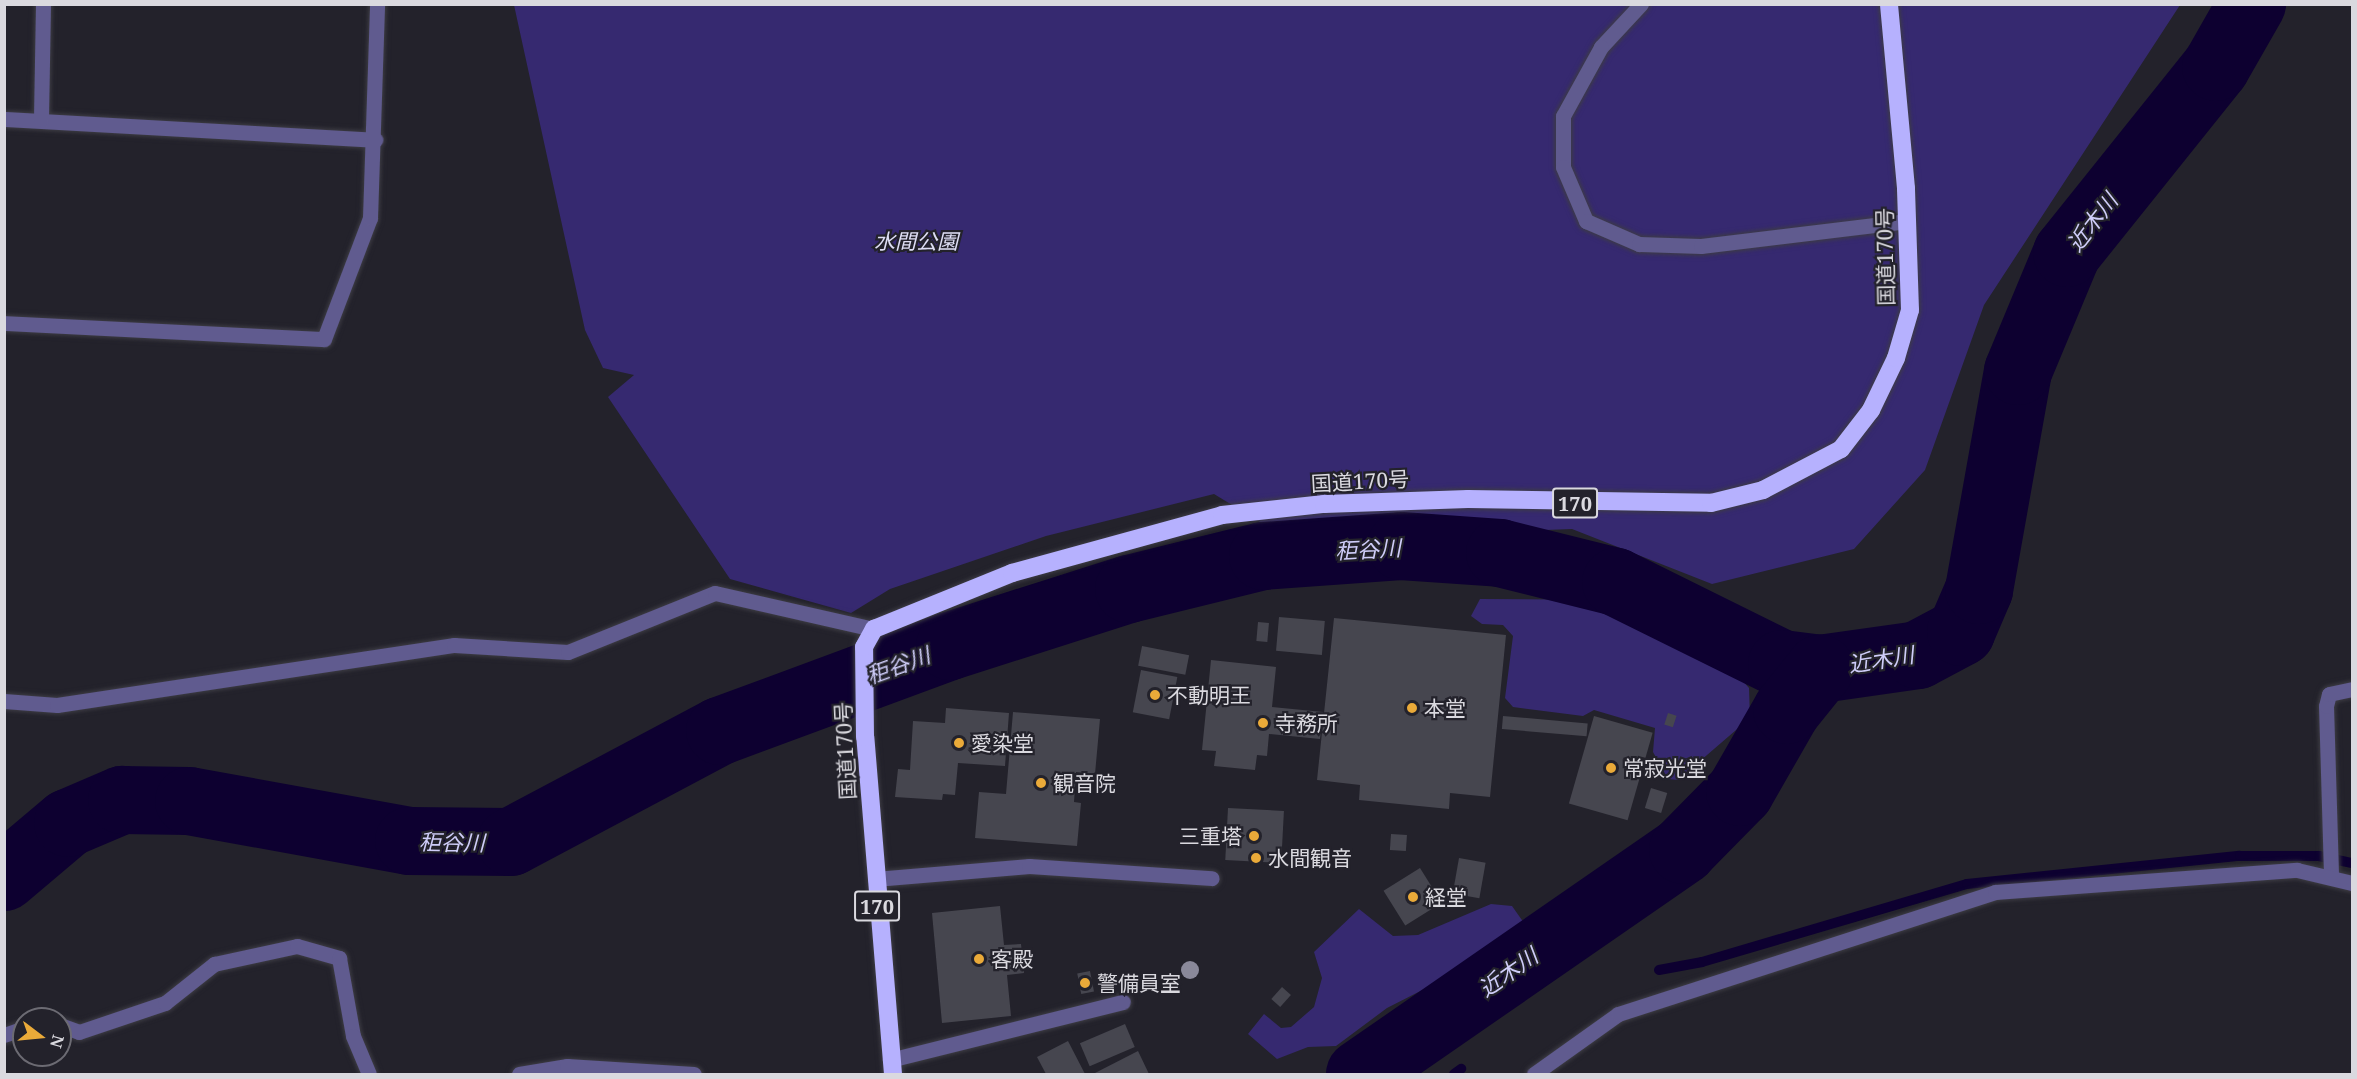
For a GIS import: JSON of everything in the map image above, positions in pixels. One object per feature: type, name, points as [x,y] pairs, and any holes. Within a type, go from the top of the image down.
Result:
[{"type":"highway","name":"国道170号","points":[[892,1067],[865,737],[864,647],[874,629],[1012,573],[1222,515],[1324,504],[1468,499],[1711,502],[1763,490],[1841,449],[1871,410],[1896,358],[1910,310],[1907,221],[1889,4]]},
{"type":"street","points":[[41,119],[43,4]]},
{"type":"street","points":[[4,323],[324,339],[370,218],[375,140],[377,4]]},
{"type":"street","points":[[1641,4],[1601,47],[1563,116],[1563,167],[1586,221],[1639,244],[1701,246],[1907,221]]},
{"type":"street","points":[[4,119],[41,119],[375,140]]},
{"type":"street","points":[[4,701],[57,705],[454,645],[568,652],[715,592],[874,629]]},
{"type":"street","points":[[2331,874],[2326,706],[2329,694],[2352,689]]},
{"type":"street","points":[[875,879],[1029,866],[1212,878]]},
{"type":"street","points":[[1534,1074],[1618,1014],[1995,892],[2242,872],[2331,874],[2352,883]]},
{"type":"street","points":[[72,1029],[79,1032],[165,1003],[214,963],[297,946],[339,958],[353,1036],[369,1074]]},
{"type":"street","points":[[892,1067],[1123,1002]]},
{"type":"street","points":[[519,1074],[567,1066],[694,1074]]},
{"type":"green space","name":"水間公園","points":[[514,5],[2180,5],[1984,305],[1925,470],[1854,549],[1712,584],[1572,529],[1288,539],[1214,494],[1046,536],[890,589],[851,613],[730,579],[608,397],[634,375],[603,368],[585,330]]},
{"type":"green space","points":[[1480,599],[1607,600],[1626,606],[1742,680],[1749,688],[1750,718],[1678,780],[1668,779],[1653,752],[1655,728],[1594,710],[1583,716],[1513,707],[1505,698],[1513,636],[1503,625],[1482,624],[1471,616]]},
{"type":"green space","points":[[1491,904],[1512,906],[1524,923],[1507,947],[1387,1008],[1336,1046],[1308,1047],[1277,1059],[1248,1034],[1264,1014],[1281,1028],[1291,1027],[1314,1007],[1322,978],[1314,952],[1359,909],[1393,936],[1418,935]]},
{"type":"building","points":[[1279,617],[1325,621],[1322,655],[1276,651]]},
{"type":"building","name":"本堂","points":[[1334,618],[1506,635],[1490,797],[1450,793],[1449,809],[1359,800],[1360,785],[1317,780]]},
{"type":"building","points":[[1258,622],[1269,623],[1267,642],[1256,641]]},
{"type":"building","points":[[1142,646],[1189,655],[1185,675],[1138,666]]},
{"type":"building","name":"寺務所","points":[[1211,660],[1276,667],[1272,707],[1323,712],[1320,739],[1269,734],[1267,756],[1257,755],[1255,770],[1214,766],[1216,751],[1202,750]]},
{"type":"building","name":"不動明王","points":[[1141,670],[1177,677],[1169,719],[1133,712]]},
{"type":"building","name":"愛染堂","points":[[946,708],[1009,713],[1005,766],[958,763],[955,795],[943,794],[942,800],[895,797],[898,769],[910,770],[913,721],[945,723]]},
{"type":"building","name":"観音院","points":[[1013,712],[1100,719],[1095,774],[1076,772],[1074,802],[1081,803],[1077,846],[975,838],[979,792],[1006,794]]},
{"type":"building","points":[[1668,713],[1677,716],[1673,727],[1664,724]]},
{"type":"building","points":[[1503,716],[1588,723],[1587,736],[1502,729]]},
{"type":"building","name":"常寂光堂","points":[[1594,716],[1653,733],[1628,820],[1569,803]]},
{"type":"building","points":[[1651,788],[1667,793],[1661,813],[1645,808]]},
{"type":"building","name":"三重塔","points":[[1228,808],[1284,811],[1281,863],[1225,860]]},
{"type":"building","points":[[1391,834],[1407,835],[1406,851],[1390,850]]},
{"type":"building","points":[[1459,858],[1486,863],[1479,898],[1453,893]]},
{"type":"building","name":"経堂","points":[[1420,868],[1442,903],[1405,926],[1384,891]]},
{"type":"building","name":"客殿","points":[[1000,906],[1004,945],[1021,944],[1024,973],[1007,975],[1011,1016],[942,1023],[932,913]]},
{"type":"building","name":"警備員室","points":[[1090,971],[1094,992],[1081,994],[1077,973]]},
{"type":"building","points":[[1282,987],[1291,995],[1280,1007],[1271,999]]},
{"type":"building","points":[[1125,1024],[1135,1047],[1090,1066],[1080,1043]]},
{"type":"building","points":[[1068,1041],[1085,1074],[1046,1074],[1037,1057]]},
{"type":"building","points":[[1138,1051],[1149,1074],[1095,1073]]},
{"type":"waterway","name":"秬谷川","points":[[4,877],[68,823],[122,800],[189,801],[409,841],[511,842],[720,731],[950,646],[1129,589],[1263,556],[1401,546],[1500,553],[1616,582],[1782,664],[1820,669],[1918,655],[1961,632],[1979,590],[2018,371],[2067,253],[2216,67],[2252,4]]},
{"type":"waterway","name":"近木川","points":[[1360,1074],[1683,850],[1740,792],[1787,710],[1820,669]]},
{"type":"waterway","points":[[1659,970],[1702,962],[1967,884],[2240,856],[2319,856],[2352,863]]},
{"type":"waterway","points":[[1454,1074],[1461,1069]]},
{"type":"place","name":"不動明王","points":[[1155,695]]},
{"type":"place","name":"本堂","points":[[1412,708]]},
{"type":"place","name":"寺務所","points":[[1263,723]]},
{"type":"place","name":"愛染堂","points":[[959,743]]},
{"type":"place","name":"常寂光堂","points":[[1611,768]]},
{"type":"place","name":"観音院","points":[[1041,783]]},
{"type":"place","name":"三重塔","points":[[1254,836]]},
{"type":"place","name":"水間観音","points":[[1256,858]]},
{"type":"place","name":"経堂","points":[[1413,897]]},
{"type":"place","name":"客殿","points":[[979,959]]},
{"type":"place","name":"警備員室","points":[[1085,983]]}]
